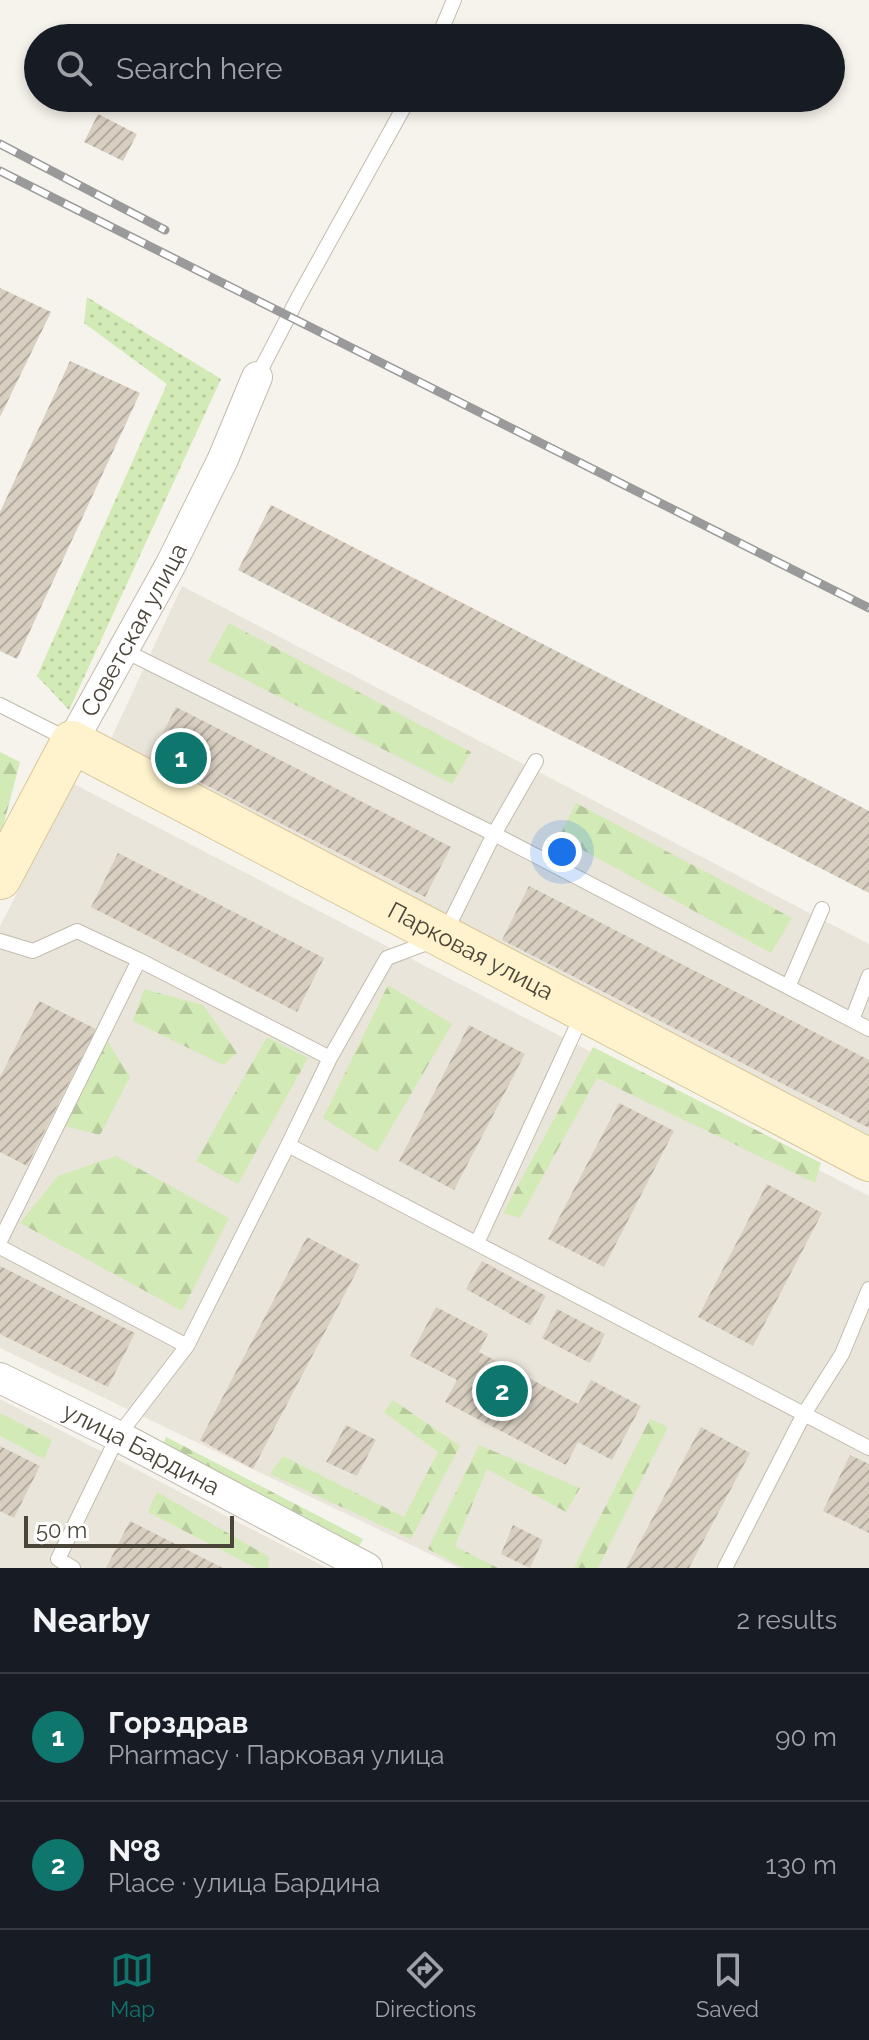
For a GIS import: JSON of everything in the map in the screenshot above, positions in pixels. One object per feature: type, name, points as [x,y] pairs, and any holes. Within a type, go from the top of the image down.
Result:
[{"type":"street","name":"Советская улица","points":[[0,878],[171,564],[223,459],[257,377]]},
{"type":"street","name":"Парковая улица","points":[[72,742],[869,1160]]},
{"type":"street","name":"улица Бардина","points":[[0,1378],[118,1436],[367,1568]]},
{"type":"lane","points":[[444,24],[454,0]]},
{"type":"lane","points":[[257,377],[401,112]]},
{"type":"lane","points":[[123,650],[494,834],[869,1029]]},
{"type":"lane","points":[[0,705],[72,742]]},
{"type":"lane","points":[[73,1568],[58,1559],[118,1436],[187,1346],[330,1058],[387,958],[443,937],[494,834],[536,761]]},
{"type":"lane","points":[[788,987],[822,909]]},
{"type":"lane","points":[[0,941],[33,951],[77,931],[330,1058]]},
{"type":"lane","points":[[139,960],[0,1244],[187,1346]]},
{"type":"lane","points":[[852,1020],[869,976]]},
{"type":"lane","points":[[477,1243],[584,1011]]},
{"type":"lane","points":[[288,1145],[869,1448]]},
{"type":"lane","points":[[725,1568],[804,1414],[842,1354],[869,1289]]},
{"type":"shaded area","points":[[182,586],[869,944],[869,1138],[110,741]]},
{"type":"shaded area","points":[[74,784],[869,1196],[869,1568],[459,1568],[0,1348],[0,926]]},
{"type":"shaded area","points":[[0,1399],[327,1568],[0,1568]]},
{"type":"green space","points":[[87,297],[221,379],[69,710],[37,676],[167,384],[84,323]]},
{"type":"green space","points":[[229,623],[471,752],[452,784],[208,661]]},
{"type":"green space","points":[[0,752],[20,762],[0,838]]},
{"type":"green space","points":[[576,803],[792,918],[771,953],[559,837]]},
{"type":"green space","points":[[388,985],[452,1024],[377,1152],[323,1118]]},
{"type":"green space","points":[[144,989],[203,1005],[237,1053],[223,1065],[133,1021]]},
{"type":"green space","points":[[267,1037],[308,1058],[238,1184],[196,1161]]},
{"type":"green space","points":[[106,1039],[130,1077],[100,1135],[57,1124]]},
{"type":"green space","points":[[593,1047],[821,1163],[815,1183],[597,1078],[520,1218],[503,1213]]},
{"type":"green space","points":[[116,1156],[229,1218],[182,1311],[20,1223],[58,1176]]},
{"type":"green space","points":[[393,1400],[460,1446],[411,1539],[270,1474],[283,1456],[404,1517],[438,1452],[384,1412]]},
{"type":"green space","points":[[0,1413],[52,1440],[44,1459],[0,1436]]},
{"type":"green space","points":[[650,1419],[668,1427],[598,1568],[574,1568]]},
{"type":"green space","points":[[166,1437],[363,1539],[358,1548],[161,1450]]},
{"type":"green space","points":[[479,1445],[580,1488],[566,1512],[487,1469],[455,1546],[498,1568],[464,1568],[428,1549]]},
{"type":"green space","points":[[157,1492],[269,1557],[268,1568],[256,1568],[148,1512]]},
{"type":"building","points":[[98,114],[137,134],[123,161],[84,142]]},
{"type":"building","points":[[0,288],[51,312],[0,417]]},
{"type":"building","points":[[70,361],[140,393],[17,659],[0,651],[0,512]]},
{"type":"building","points":[[271,505],[869,811],[869,893],[238,570]]},
{"type":"building","points":[[176,707],[451,847],[425,897],[151,757]]},
{"type":"building","points":[[118,853],[324,958],[297,1012],[91,907]]},
{"type":"building","points":[[529,886],[869,1060],[869,1128],[502,940]]},
{"type":"building","points":[[39,1001],[96,1029],[27,1166],[0,1152],[0,1077]]},
{"type":"building","points":[[469,1025],[525,1054],[454,1190],[399,1161]]},
{"type":"building","points":[[619,1103],[674,1131],[604,1267],[548,1239]]},
{"type":"building","points":[[767,1184],[822,1213],[753,1346],[698,1317]]},
{"type":"building","points":[[307,1237],[360,1265],[253,1469],[200,1440]]},
{"type":"building","points":[[482,1261],[546,1296],[530,1325],[466,1289]]},
{"type":"building","points":[[0,1266],[135,1333],[108,1387],[0,1334]]},
{"type":"building","points":[[436,1307],[488,1334],[479,1352],[578,1404],[591,1380],[641,1406],[612,1460],[578,1442],[566,1465],[445,1402],[457,1380],[410,1356]]},
{"type":"building","points":[[557,1309],[605,1334],[590,1363],[542,1338]]},
{"type":"building","points":[[346,1425],[376,1440],[357,1476],[326,1462]]},
{"type":"building","points":[[701,1427],[750,1453],[689,1568],[626,1568]]},
{"type":"building","points":[[0,1446],[40,1466],[14,1518],[0,1511]]},
{"type":"building","points":[[850,1455],[869,1464],[869,1533],[823,1511]]},
{"type":"building","points":[[130,1521],[223,1568],[106,1568]]},
{"type":"building","points":[[513,1525],[543,1540],[530,1568],[501,1554]]},
{"type":"railway","points":[[0,144],[165,230]]},
{"type":"railway","points":[[0,171],[869,608]]},
{"type":"place","name":"Горздрав","points":[[181,758]]},
{"type":"place","name":"№8","points":[[502,1391]]}]
